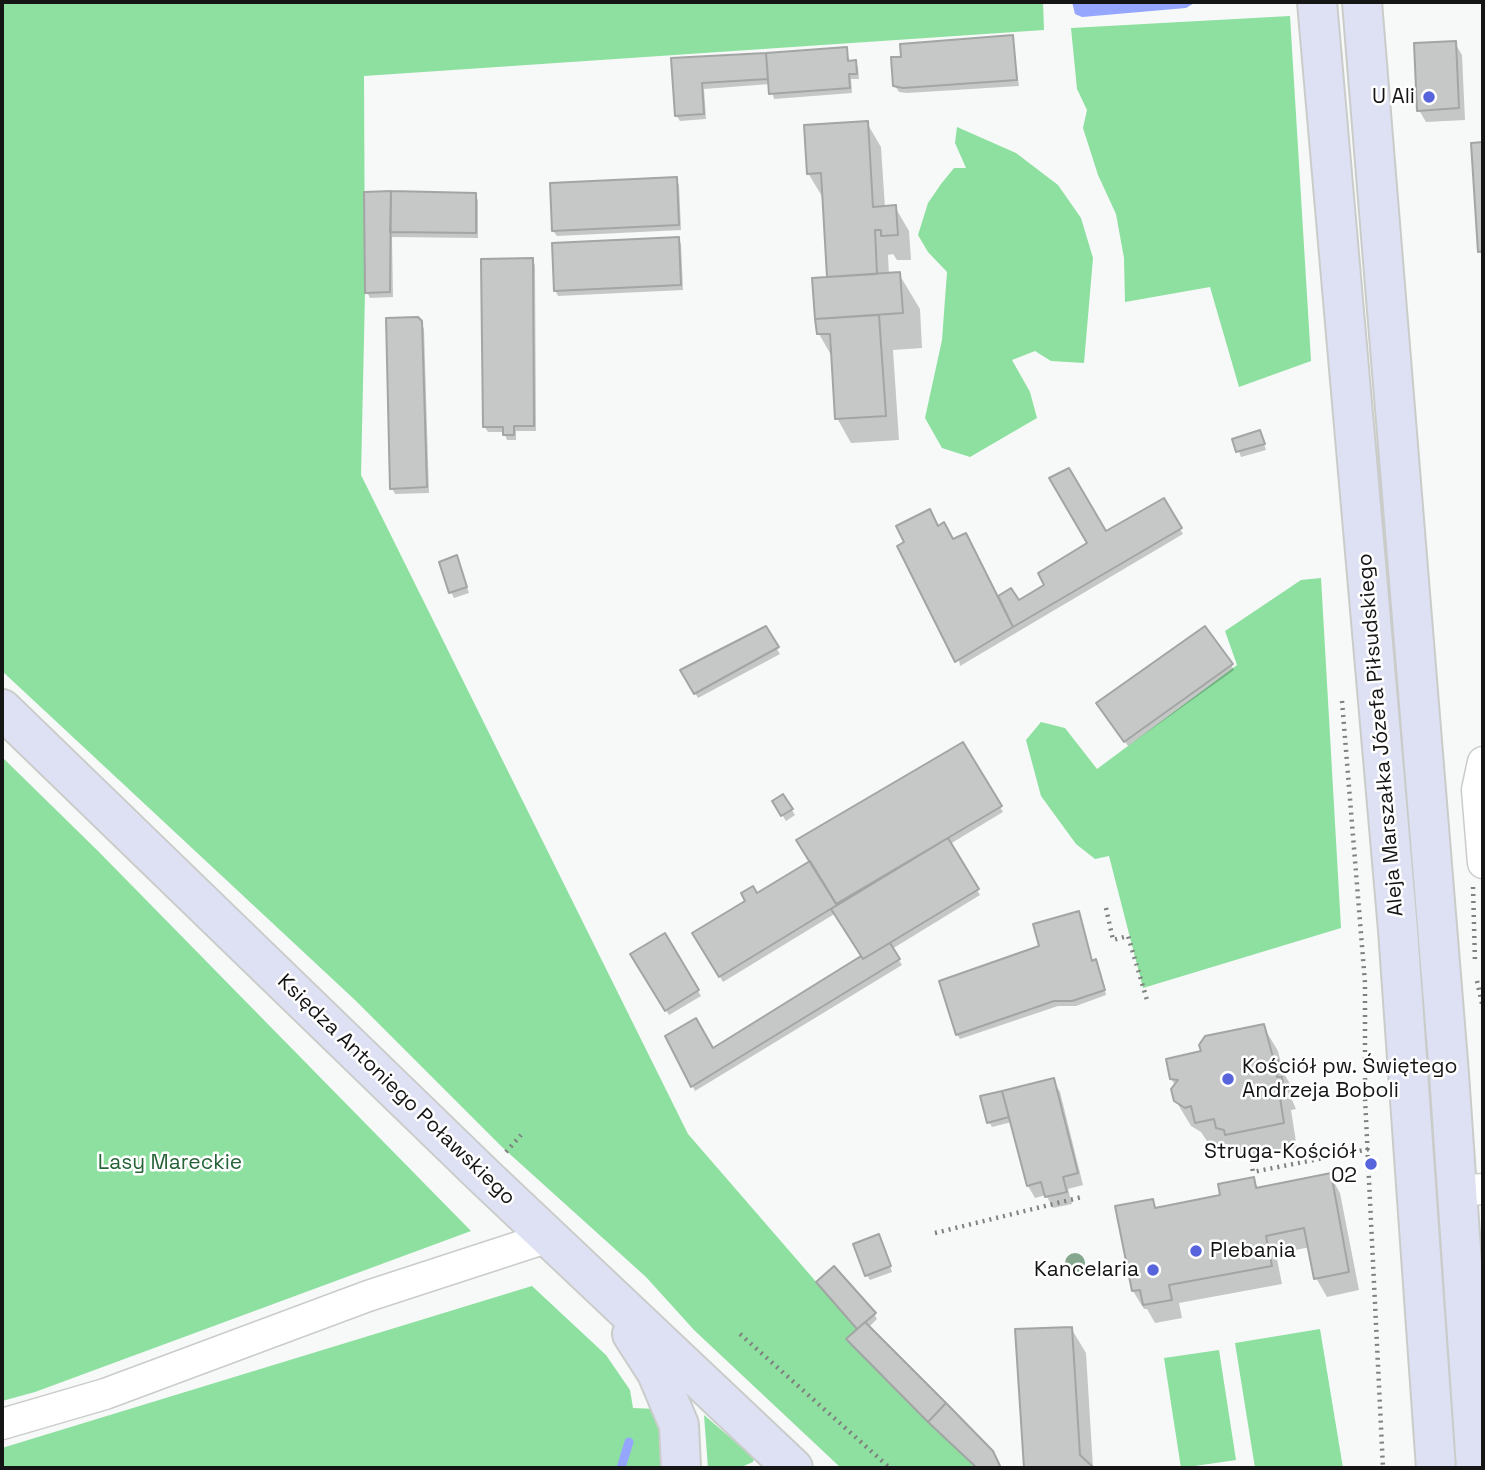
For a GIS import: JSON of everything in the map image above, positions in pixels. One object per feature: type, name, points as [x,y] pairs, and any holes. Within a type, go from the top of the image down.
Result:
[{"type":"main road","name":"Aleja Marszałka Józefa Piłsudskiego","points":[[1317,2],[1398,930],[1436,1468]]},
{"type":"main road","name":"Aleja Marszałka Józefa Piłsudskiego","points":[[1362,2],[1471,1190],[1476,1468]]},
{"type":"main road","name":"Księdza Antoniego Poławskiego","points":[[2,709],[549,1237],[793,1468]]},
{"type":"main road","points":[[603,1287],[657,1373],[678,1425],[681,1468]]},
{"type":"street","points":[[1483,762],[1477,790],[1483,863]]},
{"type":"street","points":[[2,1424],[105,1394],[368,1296],[549,1237]]},
{"type":"path","points":[[1105,908],[1113,940],[1128,936],[1147,1000]]},
{"type":"path","points":[[1364,972],[1365,1098],[1383,1468]]},
{"type":"path","points":[[1276,1073],[1304,1068]]},
{"type":"path","points":[[504,1154],[522,1135]]},
{"type":"path","points":[[1251,1163],[1253,1172],[1369,1149]]},
{"type":"path","points":[[935,1233],[1082,1197]]},
{"type":"path","points":[[740,1334],[890,1468]]},
{"type":"green space","points":[[2,2],[1043,2],[1044,30],[364,76],[365,293],[361,475],[688,1134],[857,1329],[846,1339],[977,1468],[841,1468],[694,1330],[646,1277],[502,1147],[355,1000],[2,671]]},
{"type":"green space","points":[[1290,16],[1311,361],[1239,387],[1210,287],[1125,302],[1124,258],[1116,214],[1098,175],[1083,128],[1087,110],[1077,89],[1071,28]]},
{"type":"green space","points":[[957,127],[1016,153],[1058,185],[1081,218],[1093,258],[1084,363],[1051,361],[1035,351],[1012,360],[1030,392],[1037,418],[970,457],[942,448],[925,418],[942,340],[947,272],[928,252],[918,235],[928,203],[941,184],[954,168],[966,168],[955,143]]},
{"type":"green space","points":[[1321,578],[1341,928],[1143,988],[1109,856],[1095,859],[1076,844],[1041,796],[1026,740],[1041,722],[1065,728],[1097,769],[1237,665],[1225,631],[1301,580]]},
{"type":"green space","name":"Lasy Mareckie","points":[[2,757],[98,851],[471,1231],[35,1392],[2,1401]]},
{"type":"green space","points":[[532,1286],[606,1355],[630,1390],[633,1408],[657,1409],[668,1468],[2,1468],[2,1448]]},
{"type":"green space","points":[[1320,1329],[1343,1468],[1255,1468],[1235,1343]]},
{"type":"green space","points":[[1219,1350],[1236,1460],[1181,1468],[1164,1358]]},
{"type":"green space","points":[[704,1415],[754,1458],[753,1462],[739,1468],[708,1468]]},
{"type":"water","points":[[1072,2],[1196,2],[1186,8],[1082,17],[1075,14]]},
{"type":"building","points":[[1013,35],[1017,80],[903,88],[893,86],[891,57],[901,57],[900,44]]},
{"type":"building","points":[[1456,41],[1459,108],[1417,111],[1414,43]]},
{"type":"building","points":[[847,47],[848,61],[856,60],[857,74],[849,74],[850,88],[769,94],[766,53]]},
{"type":"building","points":[[766,53],[768,79],[702,83],[704,114],[675,116],[671,58]]},
{"type":"building","points":[[868,121],[873,207],[896,205],[898,235],[881,236],[881,230],[875,230],[877,274],[827,277],[821,173],[807,174],[804,125]]},
{"type":"building","points":[[1483,142],[1483,251],[1478,252],[1471,143]]},
{"type":"building","points":[[677,177],[679,225],[552,231],[550,183]]},
{"type":"building","points":[[391,191],[476,193],[476,233],[390,232]]},
{"type":"building","points":[[391,191],[390,292],[365,293],[364,192]]},
{"type":"building","points":[[679,237],[681,285],[554,291],[552,243]]},
{"type":"building","points":[[533,258],[534,426],[514,426],[514,435],[503,435],[503,427],[483,427],[481,259]]},
{"type":"building","points":[[900,272],[903,313],[815,319],[812,278]]},
{"type":"building","points":[[879,315],[886,416],[835,419],[830,334],[817,334],[815,319]]},
{"type":"building","points":[[418,317],[422,321],[427,487],[390,489],[386,318]]},
{"type":"building","points":[[1260,430],[1265,444],[1236,452],[1232,439]]},
{"type":"building","points":[[1069,468],[1106,531],[1164,498],[1182,528],[1013,627],[998,596],[1011,588],[1019,600],[1044,585],[1038,573],[1087,543],[1049,478]]},
{"type":"building","points":[[930,509],[938,526],[944,522],[953,539],[966,533],[1013,627],[955,662],[897,546],[904,542],[896,526]]},
{"type":"building","points":[[457,555],[467,587],[449,593],[439,562]]},
{"type":"building","points":[[766,626],[779,647],[694,694],[680,670]]},
{"type":"building","points":[[1205,626],[1233,664],[1124,742],[1096,703]]},
{"type":"building","points":[[963,742],[1002,806],[836,904],[796,840]]},
{"type":"building","points":[[783,794],[793,809],[781,816],[772,801]]},
{"type":"building","points":[[948,838],[979,889],[863,959],[831,909]]},
{"type":"building","points":[[810,861],[837,905],[719,977],[692,933],[745,901],[741,893],[753,886],[757,893]]},
{"type":"building","points":[[1079,911],[1092,961],[1096,959],[1105,990],[1072,1001],[1054,1001],[956,1035],[939,981],[1039,946],[1033,924]]},
{"type":"building","points":[[665,933],[699,990],[665,1011],[630,954]]},
{"type":"building","points":[[890,943],[900,959],[691,1087],[665,1036],[696,1018],[713,1048],[861,956],[863,959]]},
{"type":"building","name":"Kościół pw. Świętego Andrzeja Boboli","points":[[1264,1024],[1274,1061],[1278,1060],[1280,1068],[1275,1069],[1277,1077],[1282,1077],[1283,1084],[1278,1085],[1284,1123],[1225,1135],[1224,1130],[1216,1128],[1214,1119],[1195,1123],[1191,1106],[1185,1108],[1174,1101],[1171,1089],[1178,1080],[1170,1079],[1166,1059],[1201,1051],[1199,1045],[1205,1036]]},
{"type":"building","points":[[1054,1078],[1078,1173],[1063,1177],[1067,1192],[1045,1197],[1041,1182],[1027,1186],[1002,1091]]},
{"type":"building","points":[[1002,1091],[1009,1117],[987,1123],[980,1096]]},
{"type":"building","name":"Plebania","points":[[1331,1173],[1349,1272],[1314,1279],[1304,1228],[1266,1236],[1272,1266],[1169,1285],[1172,1300],[1143,1305],[1140,1290],[1132,1291],[1115,1206],[1153,1199],[1155,1208],[1220,1195],[1218,1184],[1254,1177],[1256,1188]]},
{"type":"building","points":[[879,1234],[891,1266],[865,1276],[853,1244]]},
{"type":"building","points":[[834,1266],[876,1313],[857,1329],[816,1282]]},
{"type":"building","points":[[865,1322],[946,1403],[928,1422],[846,1339]]},
{"type":"building","points":[[1072,1327],[1080,1455],[1094,1468],[1024,1468],[1015,1329]]},
{"type":"building","points":[[946,1403],[993,1451],[1001,1468],[977,1468],[928,1422]]},
{"type":"waterway","points":[[621,1468],[629,1442]]},
{"type":"place","name":"U Ali","points":[[1429,97]]},
{"type":"place","name":"Kościół pw. Świętego Andrzeja Boboli","points":[[1228,1079]]},
{"type":"place","name":"Struga-Kościół 02","points":[[1371,1164]]},
{"type":"place","name":"Plebania","points":[[1196,1251]]},
{"type":"place","name":"Kancelaria","points":[[1153,1270]]}]
